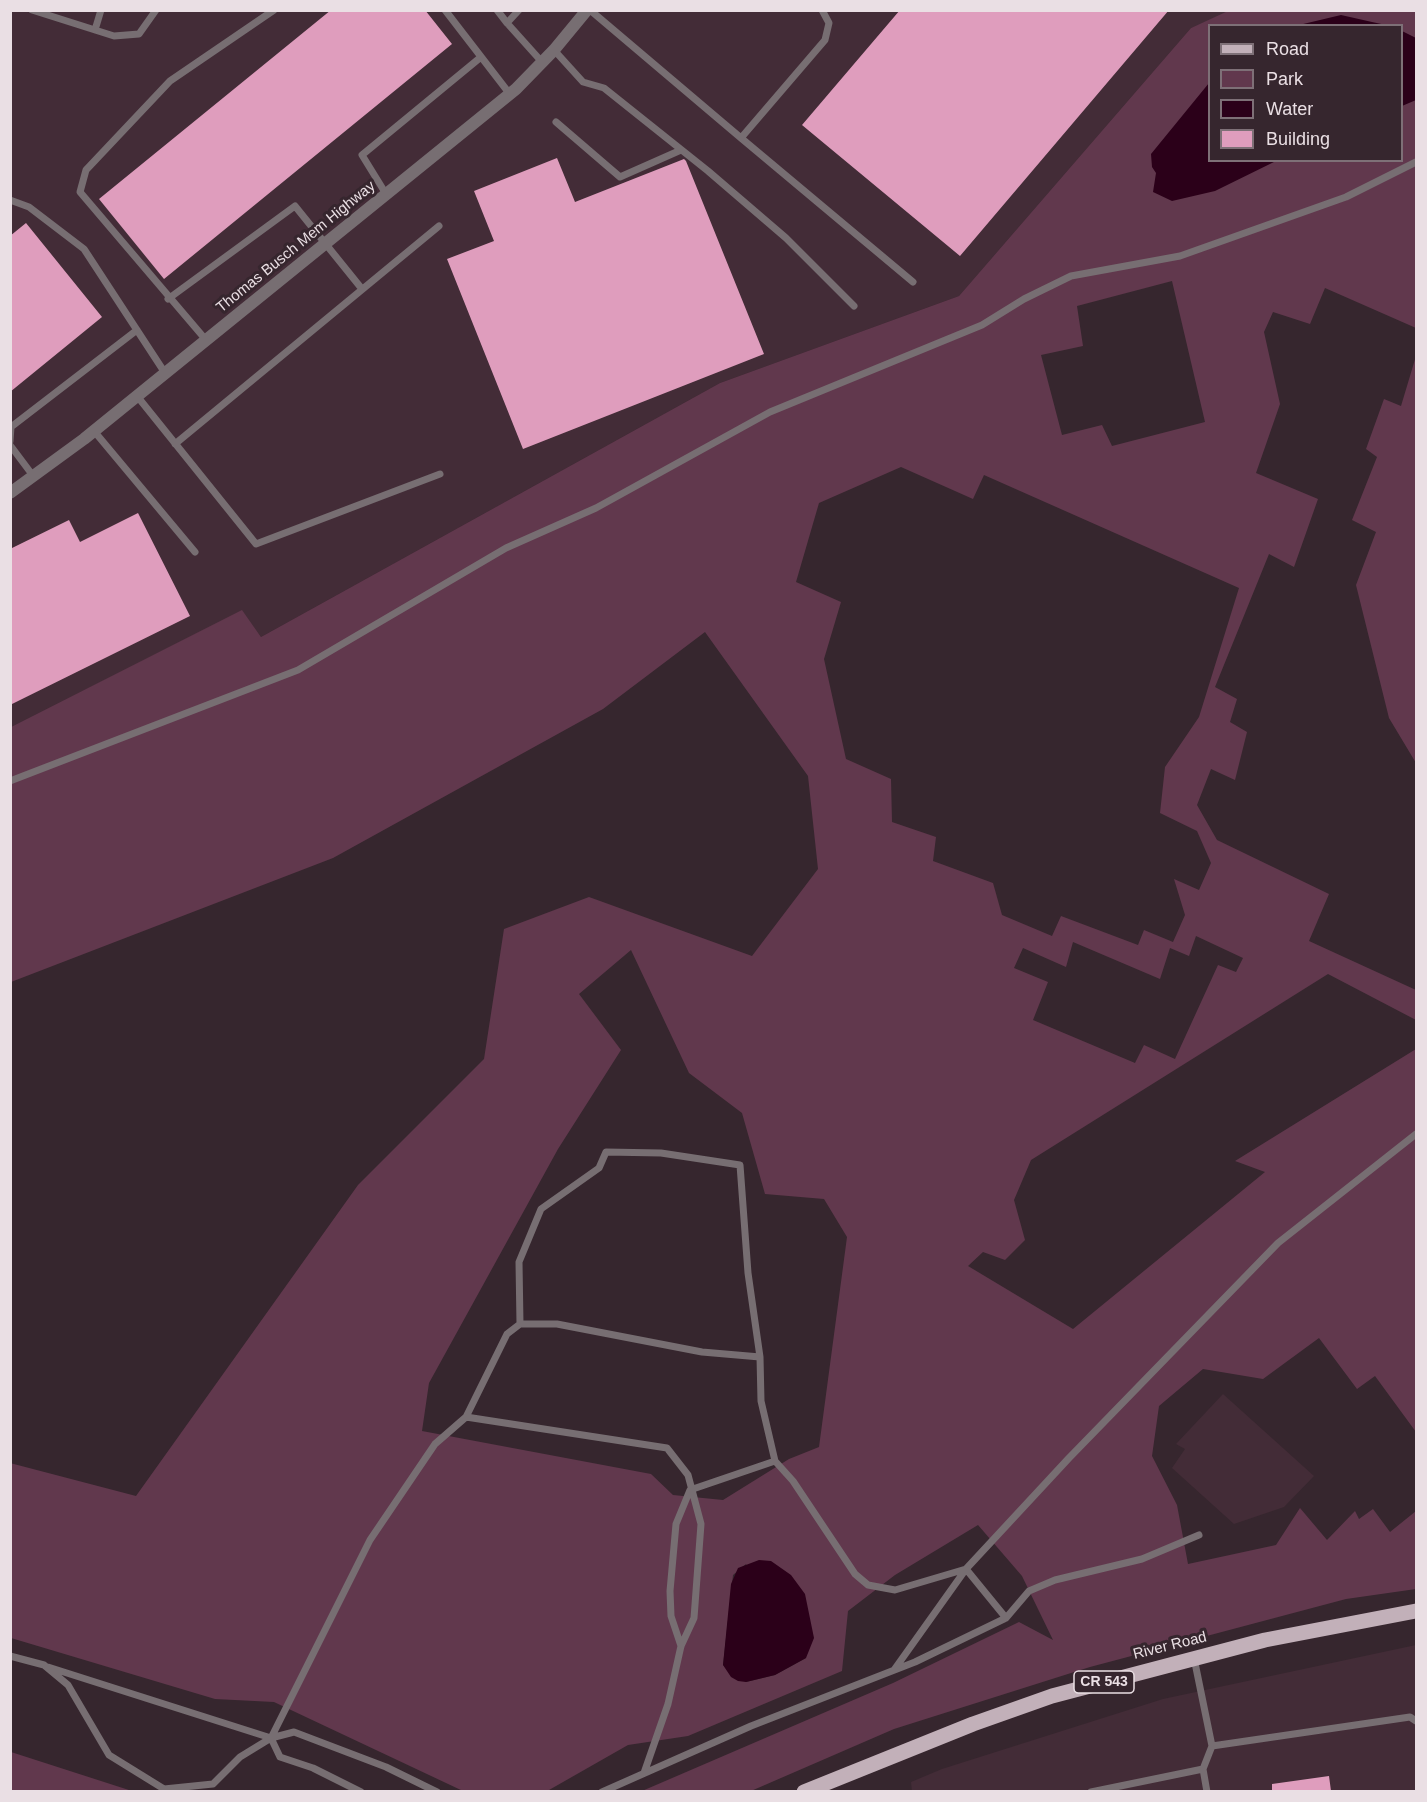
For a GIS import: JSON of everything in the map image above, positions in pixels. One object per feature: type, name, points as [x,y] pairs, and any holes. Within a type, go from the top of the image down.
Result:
[{"type":"main road","name":"River Road","points":[[804,1791],[973,1724],[1052,1696],[1265,1640],[1416,1611]]},
{"type":"street","name":"Thomas Busch Mem Highway","points":[[10,493],[94,431],[509,93],[554,50],[589,10]]},
{"type":"lane","points":[[32,10],[56,14],[114,36],[139,34],[156,10]]},
{"type":"lane","points":[[96,30],[101,10]]},
{"type":"lane","points":[[206,340],[168,299],[80,192],[86,170],[170,81],[274,10]]},
{"type":"lane","points":[[445,10],[509,93]]},
{"type":"lane","points":[[497,10],[542,62]]},
{"type":"lane","points":[[507,23],[519,10]]},
{"type":"lane","points":[[589,10],[913,282]]},
{"type":"lane","points":[[741,138],[825,40],[829,23],[822,10]]},
{"type":"lane","points":[[554,50],[583,82],[604,88],[786,238],[854,306]]},
{"type":"lane","points":[[386,194],[362,155],[481,57]]},
{"type":"lane","points":[[556,122],[620,177],[681,150]]},
{"type":"lane","points":[[10,781],[298,670],[506,548],[596,508],[770,412],[982,325],[1024,299],[1071,276],[1180,256],[1346,197],[1416,162]]},
{"type":"lane","points":[[10,200],[29,207],[84,249],[165,373]]},
{"type":"lane","points":[[168,299],[295,206],[362,289]]},
{"type":"lane","points":[[175,444],[439,226]]},
{"type":"lane","points":[[34,477],[10,443],[11,427],[137,330]]},
{"type":"lane","points":[[137,396],[256,544],[440,474]]},
{"type":"lane","points":[[94,431],[195,552]]},
{"type":"lane","points":[[894,1670],[966,1569],[1069,1458],[1278,1243],[1416,1134]]},
{"type":"lane","points":[[520,1324],[519,1262],[541,1209],[599,1168],[606,1152],[661,1153],[740,1165],[748,1273],[760,1357],[761,1401],[775,1461],[793,1481],[855,1574],[868,1585],[895,1590],[966,1569]]},
{"type":"lane","points":[[271,1738],[370,1540],[435,1444],[466,1417],[507,1334],[520,1324],[557,1324],[702,1352],[760,1357]]},
{"type":"lane","points":[[466,1417],[667,1448],[688,1475],[690,1490],[701,1524],[694,1618],[681,1646],[668,1704],[644,1773]]},
{"type":"lane","points":[[681,1646],[671,1616],[670,1591],[676,1524],[690,1490],[775,1461]]},
{"type":"lane","points":[[602,1791],[751,1726],[894,1670],[1006,1618],[1029,1591],[1055,1580],[1142,1559],[1199,1535]]},
{"type":"lane","points":[[966,1569],[1006,1618]]},
{"type":"lane","points":[[10,1656],[271,1738],[280,1757],[313,1768],[361,1791]]},
{"type":"lane","points":[[1194,1658],[1212,1746],[1203,1768],[1207,1791]]},
{"type":"lane","points":[[44,1665],[68,1685],[110,1755],[164,1789],[213,1784],[240,1757],[271,1738],[294,1732],[387,1767],[437,1791]]},
{"type":"lane","points":[[1212,1746],[1410,1717],[1416,1720]]},
{"type":"lane","points":[[1091,1791],[1203,1768]]},
{"type":"shaded area","points":[[11,11],[1231,11],[1191,28],[959,296],[720,383],[261,637],[242,611],[11,727]]},
{"type":"shaded area","points":[[1223,1394],[1314,1476],[1284,1507],[1234,1524],[1172,1468],[1185,1449],[1176,1444]]},
{"type":"shaded area","points":[[1416,1645],[1416,1791],[912,1792],[911,1782],[942,1769],[1163,1699]]},
{"type":"green space","points":[[1228,11],[1416,11],[1416,328],[1325,288],[1310,324],[1273,312],[1264,332],[1280,404],[1256,473],[1318,499],[1294,567],[1269,554],[1215,687],[1237,699],[1230,722],[1247,732],[1235,780],[1211,769],[1197,805],[1217,840],[1329,894],[1309,941],[1416,990],[1416,1020],[1328,974],[1031,1160],[1014,1200],[1025,1240],[1005,1260],[983,1252],[968,1266],[1073,1329],[1265,1172],[1235,1161],[1416,1049],[1416,1432],[1375,1376],[1357,1389],[1319,1338],[1263,1379],[1203,1369],[1159,1406],[1152,1456],[1177,1505],[1188,1564],[1276,1545],[1300,1508],[1327,1540],[1355,1511],[1359,1519],[1373,1509],[1390,1532],[1416,1511],[1416,1589],[1346,1599],[1090,1667],[894,1729],[751,1791],[642,1791],[893,1683],[1019,1622],[1053,1640],[1022,1576],[978,1525],[895,1575],[848,1611],[842,1671],[688,1736],[628,1745],[549,1790],[463,1791],[274,1702],[215,1699],[11,1638],[10,1463],[136,1496],[358,1185],[484,1059],[504,929],[589,897],[752,956],[818,869],[808,776],[705,632],[603,709],[333,858],[11,982],[11,727],[242,610],[261,637],[720,383],[959,296],[1191,28]],"holes":[[[1172,281],[1205,422],[1112,446],[1102,425],[1062,435],[1041,355],[1083,346],[1077,306]],[[901,467],[973,499],[984,475],[1239,588],[1199,717],[1165,767],[1160,813],[1197,831],[1211,863],[1199,890],[1174,879],[1185,915],[1173,942],[1144,930],[1138,945],[1061,916],[1052,936],[1002,915],[993,883],[933,861],[936,837],[892,822],[891,779],[846,759],[824,659],[841,602],[796,582],[819,503]],[[1196,936],[1243,958],[1236,972],[1218,965],[1175,1059],[1144,1045],[1135,1063],[1033,1020],[1048,982],[1014,968],[1023,948],[1066,967],[1073,942],[1160,979],[1170,948],[1189,956]],[[631,950],[689,1073],[742,1113],[765,1194],[824,1199],[847,1237],[819,1447],[789,1459],[723,1500],[673,1495],[651,1474],[422,1431],[429,1383],[558,1149],[621,1050],[579,994]],[[746,1564],[806,1658],[775,1675],[746,1682],[723,1665],[733,1575]]]},
{"type":"green space","points":[[1416,356],[1416,763],[1389,718],[1356,585],[1376,532],[1352,520],[1377,457],[1366,449],[1384,399],[1401,406]]},
{"type":"green space","points":[[11,1752],[132,1791],[11,1791]]},
{"type":"water","points":[[1341,15],[1381,24],[1303,24]]},
{"type":"water","points":[[1403,32],[1416,38],[1416,100],[1403,106]]},
{"type":"water","points":[[1208,84],[1208,162],[1274,162],[1215,191],[1172,201],[1153,192],[1156,173],[1152,167],[1151,154]]},
{"type":"water","points":[[759,1560],[771,1561],[791,1575],[805,1594],[814,1638],[806,1658],[775,1675],[746,1682],[738,1681],[731,1677],[723,1665],[731,1584],[738,1568]]},
{"type":"building","points":[[331,10],[425,10],[452,44],[164,279],[99,199]]},
{"type":"building","points":[[900,10],[1169,10],[960,256],[802,125]]},
{"type":"building","points":[[557,158],[575,202],[684,159],[764,354],[523,449],[447,259],[494,241],[474,191]]},
{"type":"building","points":[[26,223],[102,317],[10,392],[10,236]]},
{"type":"building","points":[[138,513],[190,616],[10,705],[10,549],[69,520],[80,542]]},
{"type":"building","points":[[1329,1776],[1331,1791],[1272,1791],[1272,1784]]}]
